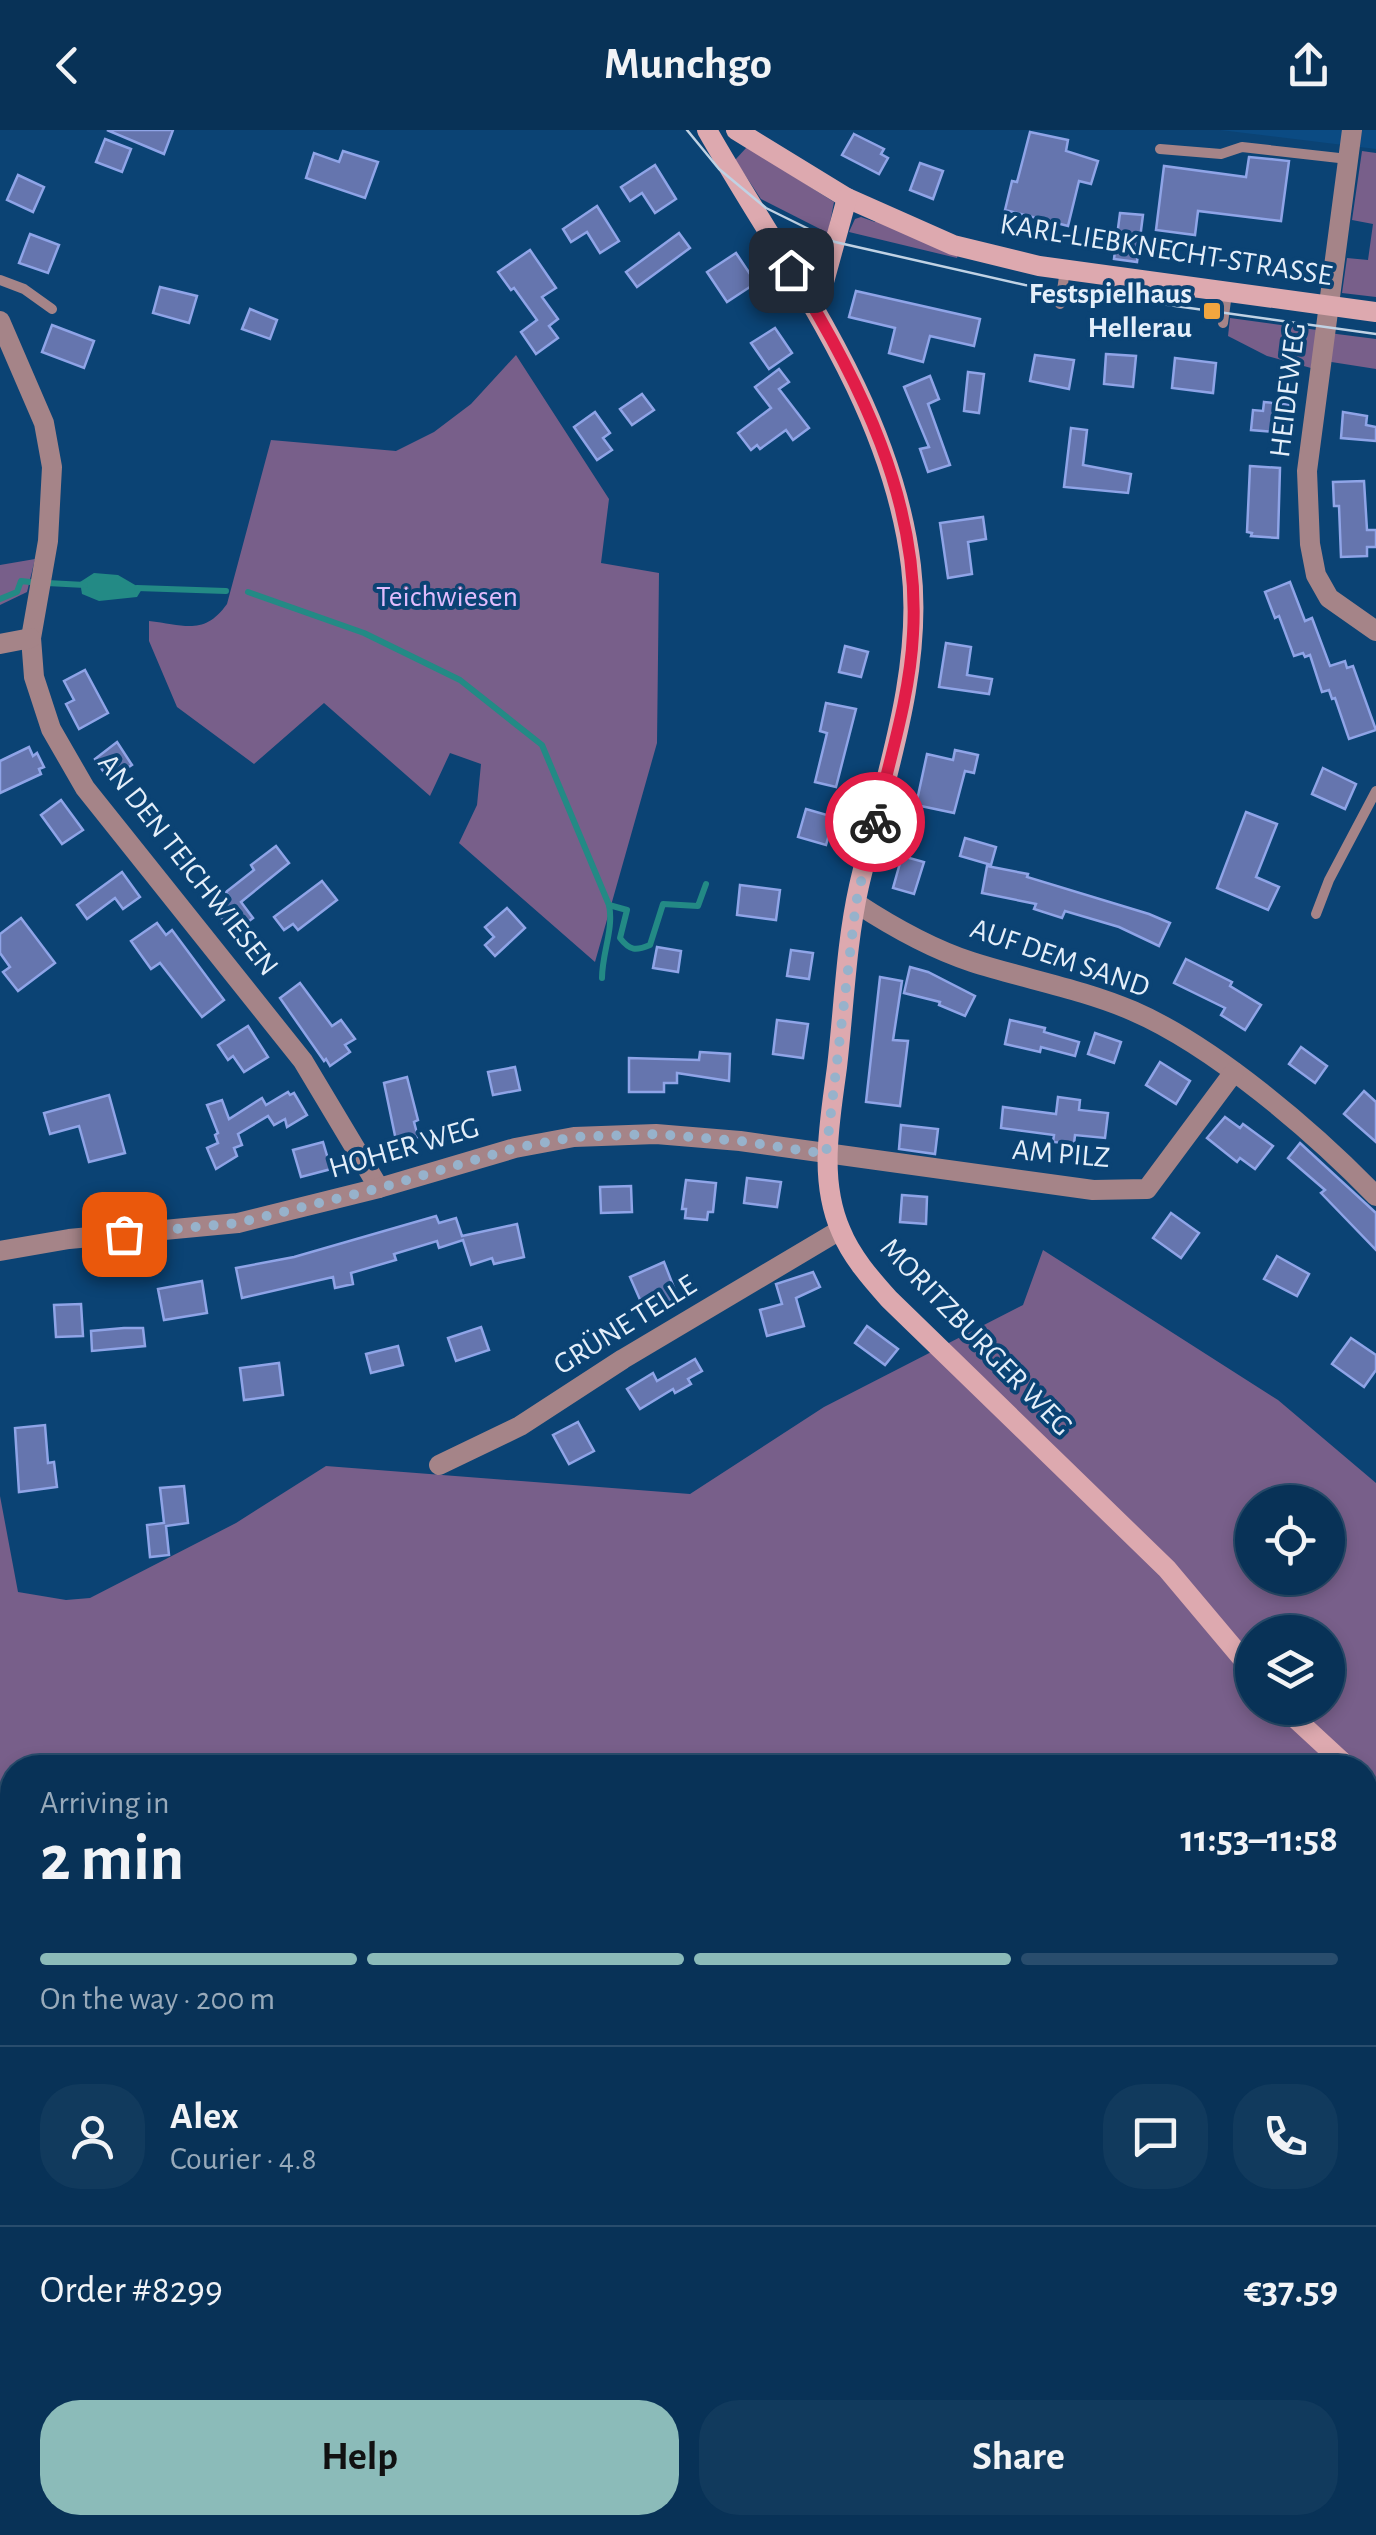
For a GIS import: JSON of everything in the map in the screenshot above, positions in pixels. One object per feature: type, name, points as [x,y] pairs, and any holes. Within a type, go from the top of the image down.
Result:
[{"type":"street","name":"MORITZBURGER WEG","points":[[706,130],[808,298],[870,417],[901,510],[912,568],[911,651],[856,903],[826,1154],[840,1230],[888,1299],[1167,1569],[1235,1650]]},
{"type":"street","name":"KARL-LIEBKNECHT-STRASSE","points":[[736,130],[847,198],[954,245],[1065,270],[1376,312]]},
{"type":"street","name":"HEIDEWEG","points":[[1352,130],[1307,472],[1310,544],[1316,575],[1329,598],[1376,631]]},
{"type":"street","points":[[808,298],[822,289],[847,198]]},
{"type":"street","name":"AN DEN TEICHWIESEN","points":[[0,321],[44,423],[52,466],[48,541],[32,638],[34,678],[51,729],[85,788],[304,1061],[380,1188]]},
{"type":"street","points":[[0,644],[32,638]]},
{"type":"street","name":"AUF DEM SAND","points":[[856,903],[968,961],[1090,995],[1170,1030],[1234,1072],[1376,1196]]},
{"type":"street","name":"AM PILZ","points":[[826,1154],[1093,1190],[1147,1189],[1234,1072]]},
{"type":"street","name":"HOHER WEG","points":[[0,1252],[69,1239],[238,1223],[380,1188],[515,1148],[574,1137],[656,1134],[826,1154]]},
{"type":"street","name":"GRÜNE TELLE","points":[[439,1465],[520,1426],[623,1359],[840,1230]]},
{"type":"street","points":[[1302,1725],[1335,1755]]},
{"type":"lane","points":[[1160,149],[1221,154],[1242,147],[1348,159]]},
{"type":"lane","points":[[1060,304],[1065,270]]},
{"type":"lane","points":[[0,280],[24,289],[52,309]]},
{"type":"lane","points":[[1222,323],[1227,292]]},
{"type":"lane","points":[[1316,914],[1329,880],[1376,791]]},
{"type":"shaded area","points":[[1220,130],[1376,130],[1376,149]]},
{"type":"shaded area","points":[[94,573],[118,575],[142,589],[137,597],[99,601],[82,594],[80,582]]},
{"type":"green space","points":[[747,147],[834,202],[828,233],[761,199],[735,160]]},
{"type":"green space","points":[[1362,151],[1376,153],[1376,297],[1342,293],[1347,258],[1368,260],[1373,224],[1352,220]]},
{"type":"green space","points":[[855,219],[875,222],[877,219],[959,251],[957,258],[849,232]]},
{"type":"green space","points":[[1230,318],[1317,330],[1311,368],[1267,356],[1228,336]]},
{"type":"green space","points":[[1329,333],[1376,339],[1376,369],[1325,361]]},
{"type":"green space","name":"Teichwiesen","points":[[516,355],[609,499],[601,563],[659,573],[657,743],[595,962],[459,843],[477,805],[481,764],[450,753],[430,796],[324,703],[254,764],[177,707],[149,641],[149,621],[193,626],[210,621],[227,604],[271,440],[396,451],[434,432],[471,404]]},
{"type":"green space","points":[[35,559],[27,592],[0,605],[0,565]]},
{"type":"green space","points":[[1043,1250],[1278,1400],[1376,1483],[1376,1755],[0,1755],[0,1496],[18,1592],[66,1600],[90,1598],[236,1523],[326,1466],[690,1494],[824,1407],[1023,1305]]},
{"type":"building","points":[[107,130],[173,130],[164,154]]},
{"type":"building","points":[[1030,132],[1068,140],[1066,151],[1098,161],[1091,184],[1079,181],[1068,226],[1005,210]]},
{"type":"building","points":[[854,134],[884,149],[881,154],[888,158],[879,174],[842,155]]},
{"type":"building","points":[[105,139],[131,149],[122,172],[96,162]]},
{"type":"building","points":[[343,151],[378,162],[365,198],[306,178],[314,153],[339,162]]},
{"type":"building","points":[[1249,157],[1289,161],[1281,221],[1198,211],[1195,235],[1156,230],[1164,166],[1246,177]]},
{"type":"building","points":[[920,163],[943,171],[933,199],[910,190]]},
{"type":"building","points":[[655,165],[676,199],[655,213],[642,193],[630,201],[621,187]]},
{"type":"building","points":[[18,175],[44,187],[33,212],[7,200]]},
{"type":"building","points":[[597,206],[619,241],[600,253],[587,232],[571,242],[563,229]]},
{"type":"building","points":[[1120,213],[1143,215],[1137,262],[1114,259]]},
{"type":"building","points":[[679,233],[690,248],[637,287],[626,272]]},
{"type":"building","points":[[30,234],[59,245],[48,273],[19,263]]},
{"type":"building","points":[[530,250],[556,288],[542,297],[558,319],[549,326],[558,338],[536,354],[521,332],[537,320],[498,272]]},
{"type":"building","points":[[736,253],[756,283],[727,302],[707,272]]},
{"type":"building","points":[[160,287],[197,296],[189,323],[153,313]]},
{"type":"building","points":[[856,291],[980,319],[974,346],[930,336],[923,362],[889,353],[895,328],[849,317]]},
{"type":"building","points":[[250,309],[277,320],[270,339],[242,329]]},
{"type":"building","points":[[52,325],[94,341],[84,368],[42,352]]},
{"type":"building","points":[[775,328],[792,353],[769,369],[751,343]]},
{"type":"building","points":[[1106,354],[1136,356],[1133,387],[1104,384]]},
{"type":"building","points":[[1035,355],[1074,360],[1069,389],[1030,381]]},
{"type":"building","points":[[1175,358],[1216,363],[1213,393],[1172,388]]},
{"type":"building","points":[[779,369],[789,382],[779,389],[809,428],[793,440],[786,430],[760,449],[757,445],[751,450],[738,433],[771,408],[755,387]]},
{"type":"building","points":[[968,372],[984,374],[979,413],[964,411]]},
{"type":"building","points":[[930,376],[939,399],[928,404],[950,465],[928,472],[920,449],[929,447],[904,387]]},
{"type":"building","points":[[642,394],[654,410],[632,425],[620,409]]},
{"type":"building","points":[[1264,402],[1292,405],[1288,433],[1251,430],[1253,410],[1263,411]]},
{"type":"building","points":[[595,412],[610,433],[603,438],[612,450],[597,460],[574,427]]},
{"type":"building","points":[[1343,412],[1367,416],[1366,425],[1376,427],[1376,441],[1341,438]]},
{"type":"building","points":[[1071,428],[1087,430],[1083,465],[1131,474],[1128,493],[1064,487]]},
{"type":"building","points":[[1250,466],[1280,468],[1278,538],[1251,536],[1247,532]]},
{"type":"building","points":[[1364,481],[1367,530],[1376,530],[1376,547],[1367,547],[1367,556],[1341,557],[1339,506],[1334,506],[1333,482]]},
{"type":"building","points":[[983,517],[986,539],[968,542],[972,574],[948,578],[940,523]]},
{"type":"building","points":[[1290,582],[1305,621],[1312,618],[1330,666],[1345,661],[1347,668],[1353,666],[1376,730],[1349,739],[1335,698],[1329,690],[1322,692],[1310,655],[1294,656],[1265,592]]},
{"type":"building","points":[[946,643],[971,647],[967,675],[992,679],[989,694],[939,687]]},
{"type":"building","points":[[845,646],[868,652],[861,677],[839,672]]},
{"type":"building","points":[[85,670],[108,713],[79,729],[66,704],[74,700],[64,681]]},
{"type":"building","points":[[826,703],[856,709],[836,787],[815,782],[827,733],[820,731]]},
{"type":"building","points":[[117,742],[132,765],[109,780],[95,759]]},
{"type":"building","points":[[29,747],[44,767],[39,769],[41,774],[0,793],[0,761]]},
{"type":"building","points":[[955,750],[978,755],[974,773],[965,771],[954,813],[916,805],[927,754],[953,760]]},
{"type":"building","points":[[1323,768],[1356,784],[1345,809],[1312,794]]},
{"type":"building","points":[[61,800],[83,830],[62,844],[41,815]]},
{"type":"building","points":[[806,809],[834,817],[826,845],[798,837]]},
{"type":"building","points":[[1246,812],[1277,824],[1256,877],[1279,887],[1268,910],[1217,888]]},
{"type":"building","points":[[965,838],[996,847],[991,865],[960,856]]},
{"type":"building","points":[[276,846],[289,863],[241,902],[253,918],[233,933],[215,910],[230,898],[226,892],[254,870],[251,865]]},
{"type":"building","points":[[902,856],[924,862],[914,894],[893,888]]},
{"type":"building","points":[[987,866],[1028,874],[1027,877],[1170,923],[1159,946],[1119,927],[1065,911],[1062,918],[1034,909],[1036,904],[982,893]]},
{"type":"building","points":[[122,872],[140,897],[123,909],[115,898],[87,919],[77,905]]},
{"type":"building","points":[[322,881],[337,900],[298,930],[293,924],[284,930],[274,917]]},
{"type":"building","points":[[740,885],[780,890],[776,920],[737,915]]},
{"type":"building","points":[[507,908],[525,928],[495,956],[485,945],[494,937],[485,927]]},
{"type":"building","points":[[21,918],[55,963],[18,991],[3,972],[10,967],[0,953],[0,934]]},
{"type":"building","points":[[157,923],[166,935],[172,930],[224,1000],[202,1017],[160,963],[151,969],[131,941]]},
{"type":"building","points":[[657,947],[681,951],[678,972],[653,968]]},
{"type":"building","points":[[791,950],[813,953],[809,979],[787,976]]},
{"type":"building","points":[[1186,959],[1232,982],[1230,986],[1261,1005],[1245,1030],[1221,1015],[1225,1008],[1174,983]]},
{"type":"building","points":[[910,967],[975,996],[965,1016],[939,1005],[940,1002],[904,993]]},
{"type":"building","points":[[880,977],[902,981],[893,1040],[908,1041],[900,1106],[866,1102]]},
{"type":"building","points":[[300,983],[332,1026],[341,1020],[355,1039],[345,1045],[350,1052],[330,1066],[280,998]]},
{"type":"building","points":[[777,1020],[808,1024],[803,1058],[773,1054]]},
{"type":"building","points":[[1010,1020],[1045,1028],[1044,1032],[1079,1042],[1075,1056],[1041,1047],[1040,1052],[1005,1044]]},
{"type":"building","points":[[248,1026],[268,1057],[244,1072],[233,1056],[228,1060],[218,1045]]},
{"type":"building","points":[[1095,1033],[1121,1042],[1114,1063],[1088,1054]]},
{"type":"building","points":[[1301,1047],[1327,1066],[1315,1083],[1289,1064]]},
{"type":"building","points":[[700,1052],[730,1054],[729,1081],[677,1073],[677,1083],[664,1083],[664,1092],[629,1092],[629,1058],[699,1060]]},
{"type":"building","points":[[1160,1062],[1190,1081],[1176,1104],[1146,1085]]},
{"type":"building","points":[[515,1067],[520,1090],[493,1095],[488,1072]]},
{"type":"building","points":[[407,1077],[418,1120],[414,1122],[418,1137],[412,1138],[414,1146],[398,1150],[384,1083]]},
{"type":"building","points":[[1364,1091],[1376,1102],[1376,1142],[1344,1114]]},
{"type":"building","points":[[288,1092],[294,1093],[307,1115],[287,1127],[285,1119],[274,1125],[268,1116],[238,1134],[242,1145],[234,1148],[237,1156],[216,1169],[207,1148],[218,1143],[218,1133],[207,1105],[222,1100],[229,1119],[262,1098],[266,1105]]},
{"type":"building","points":[[109,1095],[125,1153],[89,1162],[79,1126],[50,1134],[44,1113]]},
{"type":"building","points":[[1058,1097],[1080,1100],[1079,1110],[1108,1113],[1105,1138],[1075,1135],[1074,1144],[1053,1142],[1054,1135],[1001,1128],[1003,1107],[1056,1114]]},
{"type":"building","points":[[1225,1117],[1240,1128],[1243,1124],[1273,1146],[1255,1169],[1240,1158],[1237,1162],[1207,1138]]},
{"type":"building","points":[[901,1125],[938,1129],[935,1154],[899,1149]]},
{"type":"building","points":[[323,1142],[331,1169],[301,1177],[293,1150]]},
{"type":"building","points":[[1300,1143],[1376,1213],[1376,1250],[1321,1193],[1325,1190],[1288,1158]]},
{"type":"building","points":[[747,1178],[781,1182],[777,1207],[744,1203]]},
{"type":"building","points":[[686,1180],[716,1183],[713,1212],[708,1212],[707,1220],[685,1218],[686,1209],[682,1209]]},
{"type":"building","points":[[631,1186],[632,1212],[601,1213],[600,1187]]},
{"type":"building","points":[[902,1195],[927,1197],[926,1224],[900,1222]]},
{"type":"building","points":[[1171,1213],[1199,1233],[1181,1258],[1153,1238]]},
{"type":"building","points":[[436,1216],[439,1223],[456,1218],[462,1236],[517,1224],[524,1257],[494,1264],[492,1258],[471,1265],[463,1240],[439,1248],[437,1241],[394,1254],[396,1260],[351,1273],[353,1284],[335,1288],[333,1277],[242,1298],[236,1268],[294,1257]]},
{"type":"building","points":[[1277,1256],[1309,1274],[1297,1296],[1264,1279]]},
{"type":"building","points":[[664,1262],[678,1298],[651,1310],[647,1300],[641,1302],[630,1277]]},
{"type":"building","points":[[813,1272],[820,1287],[796,1298],[804,1326],[767,1336],[760,1310],[782,1304],[776,1284]]},
{"type":"building","points":[[202,1281],[207,1313],[164,1320],[158,1289]]},
{"type":"building","points":[[81,1304],[83,1336],[56,1337],[54,1305]]},
{"type":"building","points":[[867,1326],[898,1349],[885,1365],[855,1343]]},
{"type":"building","points":[[481,1327],[489,1350],[456,1361],[448,1338]]},
{"type":"building","points":[[143,1328],[145,1346],[92,1351],[91,1331]]},
{"type":"building","points":[[1351,1338],[1376,1355],[1376,1370],[1364,1387],[1332,1364]]},
{"type":"building","points":[[398,1346],[403,1365],[371,1373],[366,1354]]},
{"type":"building","points":[[695,1359],[702,1371],[688,1379],[691,1384],[675,1393],[673,1389],[640,1409],[627,1389],[653,1373],[657,1381]]},
{"type":"building","points":[[279,1363],[283,1395],[244,1400],[240,1368]]},
{"type":"building","points":[[578,1422],[594,1451],[569,1464],[553,1435]]},
{"type":"building","points":[[45,1425],[48,1463],[54,1462],[57,1487],[19,1492],[15,1428]]},
{"type":"building","points":[[184,1486],[188,1523],[166,1526],[169,1555],[150,1557],[147,1525],[164,1523],[160,1488]]},
{"type":"waterway","points":[[0,599],[17,592],[21,581],[30,582]]},
{"type":"waterway","points":[[47,583],[85,585]]},
{"type":"waterway","points":[[137,588],[226,591]]},
{"type":"waterway","points":[[248,592],[364,633],[460,680],[542,745],[609,905],[602,978]]},
{"type":"waterway","points":[[609,905],[627,910],[620,938],[630,948],[641,948],[650,945],[663,904],[698,906],[706,884]]},
{"type":"tram line","points":[[687,130],[719,169],[766,208],[835,242],[1025,285],[1376,334]]},
{"type":"way so far","points":[[124,1234],[238,1223],[380,1188],[515,1148],[574,1137],[656,1134],[826,1154],[856,903],[875,822]]},
{"type":"place","name":"Festspielhaus Hellerau","points":[[1212,311]]},
{"type":"route","points":[[791,270],[852,377],[870,417],[901,510],[912,568],[914,634],[875,822]]}]
